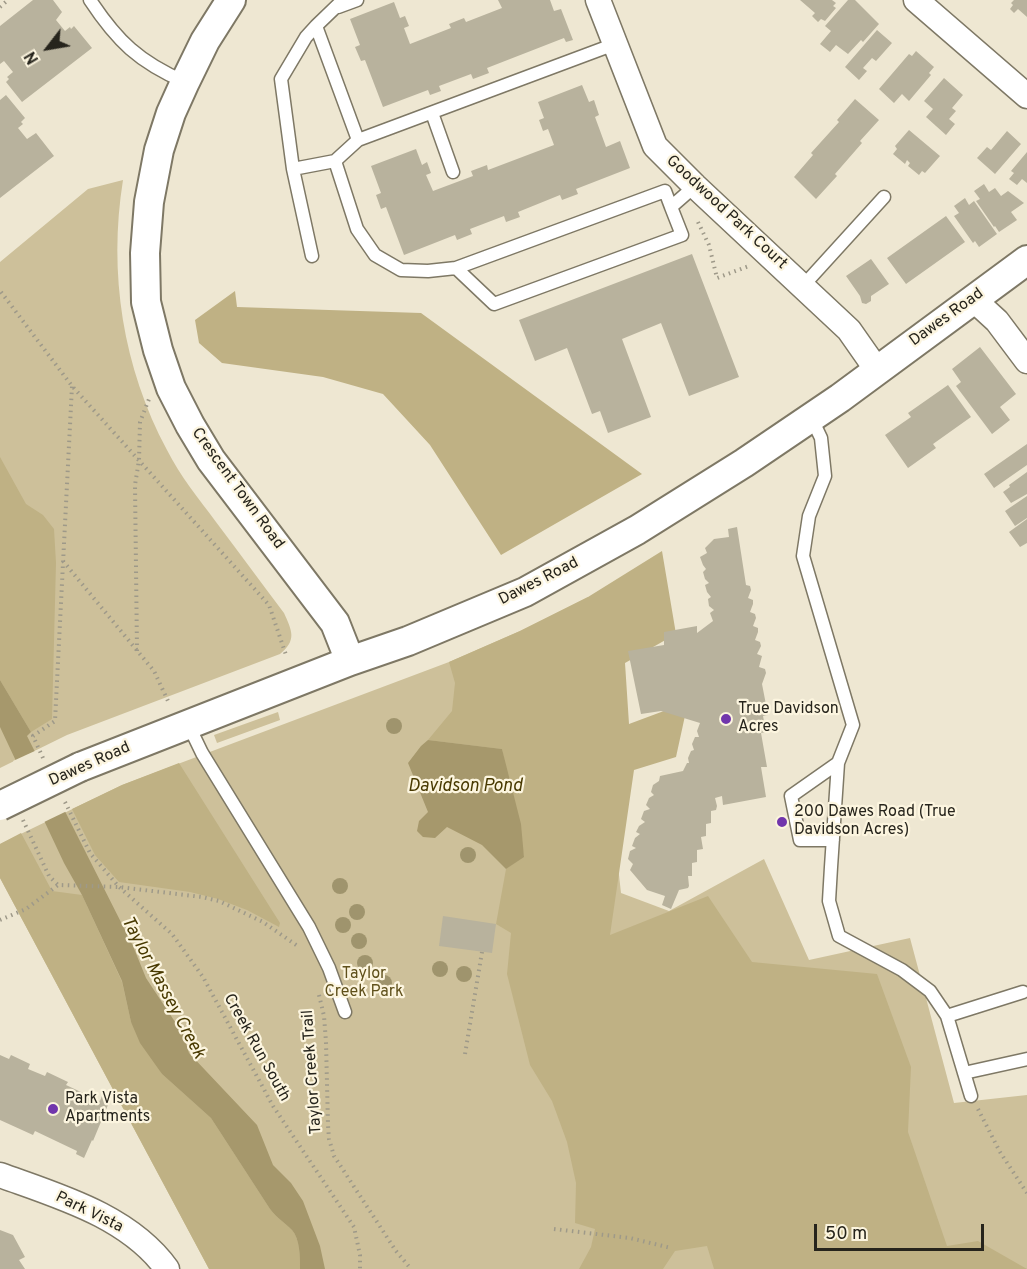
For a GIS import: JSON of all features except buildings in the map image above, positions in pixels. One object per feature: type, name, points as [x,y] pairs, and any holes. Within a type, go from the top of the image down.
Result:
[{"type":"street","name":"Crescent Town Road","points":[[231,0],[205,41],[185,82],[171,113],[159,150],[148,202],[144,253],[146,302],[158,350],[171,388],[206,451],[335,623],[350,661]]},
{"type":"street","name":"Goodwood Park Court","points":[[598,0],[655,146],[849,330],[877,370]]},
{"type":"street","points":[[916,0],[1027,96]]},
{"type":"street","name":"Dawes Road","points":[[10,811],[80,767],[350,661],[408,641],[525,592],[637,530],[744,463],[877,370],[1027,260]]},
{"type":"street","points":[[973,299],[997,321],[1027,361]]},
{"type":"street","name":"Park Vista","points":[[0,1174],[122,1225],[167,1269]]},
{"type":"lane","points":[[90,0],[120,41],[158,70],[185,82]]},
{"type":"lane","points":[[312,256],[293,169],[281,79],[306,37],[316,26],[340,4],[357,0]]},
{"type":"lane","points":[[316,26],[358,140]]},
{"type":"lane","points":[[293,169],[335,161],[358,140],[615,44]]},
{"type":"lane","points":[[432,113],[453,172]]},
{"type":"lane","points":[[335,161],[357,229],[375,255],[401,270],[428,271],[456,268],[665,190],[682,235],[494,304],[456,268]]},
{"type":"lane","points":[[671,207],[695,186]]},
{"type":"lane","points":[[803,286],[884,197]]},
{"type":"lane","points":[[811,417],[821,438],[825,476],[808,516],[803,556],[853,725],[838,763],[829,901],[839,936],[902,970],[930,992],[947,1016],[971,1096]]},
{"type":"lane","points":[[188,724],[202,753],[309,927],[329,968],[345,1012]]},
{"type":"lane","points":[[833,840],[800,840],[791,796],[838,763]]},
{"type":"lane","points":[[947,1016],[1023,992]]},
{"type":"lane","points":[[964,1073],[1027,1059]]},
{"type":"path","points":[[0,7],[8,0]]},
{"type":"path","points":[[697,219],[709,245],[717,278],[772,257]]},
{"type":"path","points":[[0,292],[72,386],[269,605],[286,655]]},
{"type":"path","points":[[48,768],[33,736],[55,721],[72,386]]},
{"type":"path","points":[[137,651],[135,485],[139,460],[140,422],[149,399]]},
{"type":"path","points":[[62,561],[154,671],[168,701]]},
{"type":"path","name":"Creek Run South","points":[[64,800],[90,854],[118,887],[172,934],[203,977],[273,1106],[354,1227],[360,1255],[360,1269]]},
{"type":"path","points":[[10,811],[49,876],[58,885]]},
{"type":"path","points":[[0,920],[26,909],[58,885],[111,886],[202,897],[219,901],[263,922],[299,947],[304,957]]},
{"type":"path","points":[[465,1054],[482,952]]},
{"type":"path","name":"Taylor Creek Trail","points":[[316,985],[324,1016],[329,1139],[334,1156],[411,1269]]},
{"type":"path","points":[[971,1096],[1000,1152],[1027,1194]]},
{"type":"path","points":[[554,1229],[630,1238],[671,1248]]},
{"type":"green space","points":[[123,180],[117,250],[119,285],[123,319],[139,386],[172,460],[284,613],[291,630],[291,640],[280,654],[67,735],[0,768],[0,262],[88,189]]},
{"type":"green space","name":"Taylor Creek Park","points":[[588,597],[621,893],[669,911],[764,859],[809,960],[910,938],[954,1103],[1027,1095],[1027,1269],[209,1269],[0,878],[0,844],[122,785],[449,662],[520,631]]},
{"type":"green space","points":[[278,712],[280,720],[217,743],[214,735]]},
{"type":"shaded area","points":[[235,291],[237,307],[421,313],[642,474],[501,555],[430,445],[383,394],[323,377],[222,363],[199,343],[195,320]]},
{"type":"shaded area","points":[[0,457],[26,504],[43,515],[54,529],[56,563],[52,719],[31,732],[0,680]]},
{"type":"shaded area","points":[[662,551],[676,634],[625,663],[629,724],[688,702],[676,757],[634,770],[610,935],[708,896],[752,962],[877,974],[911,1067],[908,1132],[947,1246],[978,1241],[1027,1269],[714,1269],[707,1246],[675,1251],[663,1269],[579,1269],[591,1247],[595,1229],[575,1223],[576,1183],[567,1142],[552,1101],[530,1065],[507,974],[511,933],[496,924],[506,869],[524,856],[502,749],[428,740],[452,711],[455,683],[449,662],[520,631],[588,597]]},
{"type":"shaded area","points":[[179,763],[280,923],[279,927],[247,910],[218,899],[190,892],[119,882],[95,855],[72,809],[122,785]]},
{"type":"shaded area","points":[[21,833],[52,891],[82,895],[122,982],[131,1022],[162,1074],[211,1118],[270,1209],[295,1234],[299,1248],[300,1269],[209,1269],[0,878],[0,844]]},
{"type":"water","points":[[0,680],[31,732],[27,736],[133,946],[146,978],[183,1034],[189,1053],[257,1125],[273,1165],[291,1183],[303,1201],[320,1246],[325,1269],[300,1269],[300,1254],[295,1234],[270,1209],[211,1118],[162,1074],[140,1043],[131,1022],[122,981],[0,727]]},
{"type":"water","name":"Davidson Pond","points":[[428,740],[502,749],[521,824],[524,857],[506,869],[482,845],[447,827],[435,838],[423,837],[417,831],[419,821],[428,812],[408,763]]},
{"type":"pier","points":[[37,750],[67,811],[42,823],[13,761]]},
{"type":"place","name":"True Davidson Acres","points":[[726,719]]},
{"type":"place","name":"200 Dawes Road (True Davidson Acres)","points":[[782,822]]},
{"type":"place","name":"Park Vista Apartments","points":[[53,1109]]},
{"type":"water label","name":"Taylor Massey Creek","points":[[162,988]]}]
